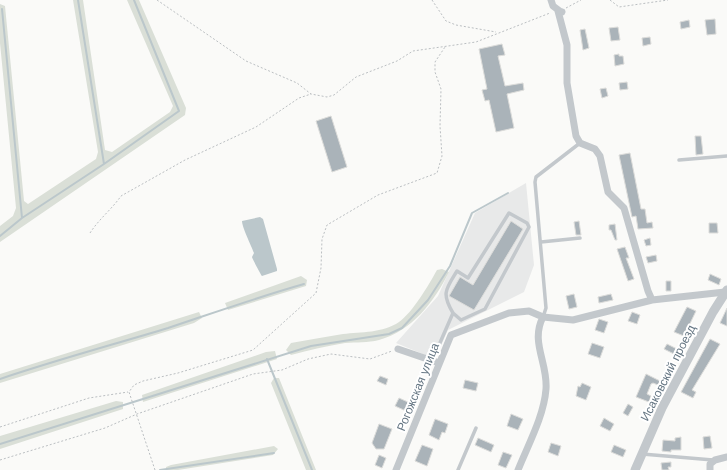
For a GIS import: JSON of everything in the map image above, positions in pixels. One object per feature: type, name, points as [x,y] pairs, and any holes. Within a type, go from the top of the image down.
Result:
[{"type":"street","points":[[551,0],[553,6],[560,11],[567,45],[567,83],[573,125],[580,143],[595,149],[600,156],[608,192],[624,208],[648,292],[652,300]]},
{"type":"street","name":"Рогожская улица","points":[[396,470],[436,362],[452,334],[509,313],[529,311],[543,317],[573,320],[652,300],[726,291]]},
{"type":"street","name":"Исаковский проезд","points":[[635,470],[662,408],[726,291]]},
{"type":"street","points":[[518,470],[539,416],[546,388],[538,343],[539,324],[543,317]]},
{"type":"street","points":[[398,349],[436,362]]},
{"type":"street","points":[[710,470],[710,464],[714,460],[727,457]]},
{"type":"lane","points":[[543,317],[546,308],[535,182],[536,177],[580,143]]},
{"type":"lane","points":[[679,160],[727,156]]},
{"type":"lane","points":[[436,362],[453,313],[446,301],[447,288],[457,271],[468,278],[509,213],[527,223],[529,227],[485,309],[461,320],[453,313]]},
{"type":"lane","points":[[541,242],[580,238]]},
{"type":"lane","points":[[458,470],[476,428]]},
{"type":"lane","points":[[642,454],[714,460]]},
{"type":"path","points":[[157,0],[246,61],[297,83],[311,94],[327,97],[334,95],[356,77],[397,62],[413,51],[476,42],[560,11],[581,0]]},
{"type":"path","points":[[432,0],[446,21],[456,25],[497,33]]},
{"type":"path","points":[[610,0],[619,7],[668,0]]},
{"type":"path","points":[[0,427],[88,398],[129,392],[134,386],[142,381],[178,373],[253,350],[316,293],[321,268],[322,239],[327,225],[378,195],[438,173],[442,156],[440,126],[442,88],[436,72],[435,62],[445,47]]},
{"type":"path","points":[[90,233],[99,220],[115,206],[121,196],[185,160],[256,127],[299,98],[311,94]]},
{"type":"path","points":[[0,460],[105,428],[137,414],[253,374],[282,370],[308,359],[330,354],[370,359],[398,349]]},
{"type":"path","points":[[129,392],[155,470]]},
{"type":"shaded area","points":[[73,0],[83,0],[105,150],[112,152],[170,112],[173,106],[127,0],[139,0],[186,108],[185,115],[0,242],[0,226],[13,216],[16,208],[0,43],[0,4],[5,6],[24,201],[28,204],[96,159],[98,152]]},
{"type":"shaded area","points":[[526,183],[534,265],[524,292],[448,330],[435,359],[396,343],[438,296],[475,213]]},
{"type":"shaded area","points":[[260,217],[263,219],[277,269],[277,271],[262,276],[252,257],[254,253],[242,224],[242,221]]},
{"type":"shaded area","points":[[442,269],[449,272],[429,304],[412,322],[391,336],[375,341],[345,343],[291,355],[286,350],[291,343],[343,334],[379,330],[393,326],[410,312],[437,270]]},
{"type":"shaded area","points":[[301,276],[307,280],[306,286],[228,310],[225,303]]},
{"type":"shaded area","points":[[199,312],[202,318],[194,323],[0,383],[0,374]]},
{"type":"shaded area","points":[[275,351],[277,359],[143,402],[142,395],[266,352]]},
{"type":"shaded area","points":[[274,378],[279,378],[316,470],[306,470],[271,383]]},
{"type":"shaded area","points":[[116,401],[123,402],[123,409],[0,449],[0,436]]},
{"type":"shaded area","points":[[274,446],[278,449],[273,455],[178,470],[166,470],[166,467],[171,465]]},
{"type":"building","points":[[715,19],[716,34],[707,35],[705,20]]},
{"type":"building","points":[[689,20],[690,27],[681,29],[680,22]]},
{"type":"building","points":[[618,27],[620,40],[611,41],[609,28]]},
{"type":"building","points":[[585,29],[589,48],[583,50],[580,30]]},
{"type":"building","points":[[650,37],[651,44],[643,46],[642,38]]},
{"type":"building","points":[[502,44],[505,55],[498,56],[505,86],[523,83],[524,90],[507,94],[514,128],[496,132],[489,100],[485,101],[482,90],[487,89],[479,49]]},
{"type":"building","points":[[619,54],[619,56],[623,56],[624,64],[615,66],[614,55]]},
{"type":"building","points":[[627,82],[628,89],[620,90],[619,83]]},
{"type":"building","points":[[606,88],[608,96],[602,98],[600,89]]},
{"type":"building","points":[[331,116],[347,167],[332,172],[316,121]]},
{"type":"building","points":[[695,136],[701,136],[703,154],[696,155]]},
{"type":"building","points":[[630,153],[641,209],[645,209],[647,223],[652,222],[653,228],[638,229],[636,216],[632,217],[619,155]]},
{"type":"building","points":[[511,221],[523,229],[474,310],[449,296],[460,277],[473,285]]},
{"type":"building","points":[[579,221],[581,235],[576,235],[574,222]]},
{"type":"building","points":[[709,223],[717,223],[718,233],[709,233]]},
{"type":"building","points":[[615,224],[617,240],[615,240],[611,230],[609,230],[609,225]]},
{"type":"building","points":[[650,238],[651,245],[646,246],[644,240]]},
{"type":"building","points":[[625,247],[629,258],[626,258],[634,279],[628,281],[617,249]]},
{"type":"building","points":[[656,255],[657,261],[648,263],[646,257]]},
{"type":"building","points":[[710,274],[721,279],[719,285],[708,280]]},
{"type":"building","points":[[666,281],[671,281],[671,291],[666,291]]},
{"type":"building","points":[[574,294],[577,307],[569,309],[566,296]]},
{"type":"building","points":[[611,294],[613,300],[599,303],[598,297]]},
{"type":"building","points":[[687,307],[696,311],[684,336],[674,332]]},
{"type":"building","points":[[727,308],[727,326],[720,323]]},
{"type":"building","points":[[632,312],[640,315],[637,324],[628,321]]},
{"type":"building","points":[[599,319],[608,322],[604,333],[595,330]]},
{"type":"building","points":[[710,339],[720,344],[692,390],[696,392],[693,398],[681,392]]},
{"type":"building","points":[[592,343],[604,347],[600,358],[588,354]]},
{"type":"building","points":[[667,344],[677,349],[674,354],[664,349]]},
{"type":"building","points":[[646,374],[660,381],[658,385],[653,383],[651,384],[647,394],[651,396],[649,402],[636,397]]},
{"type":"building","points":[[380,376],[388,379],[386,385],[377,381]]},
{"type":"building","points":[[465,380],[478,383],[476,391],[463,388]]},
{"type":"building","points":[[582,383],[591,387],[586,400],[576,396],[578,386],[580,387]]},
{"type":"building","points":[[399,398],[410,403],[406,411],[395,406]]},
{"type":"building","points":[[628,404],[633,407],[628,416],[623,413]]},
{"type":"building","points":[[511,414],[523,419],[518,430],[507,426]]},
{"type":"building","points":[[604,418],[614,424],[610,431],[600,426]]},
{"type":"building","points":[[435,419],[448,424],[445,433],[442,432],[439,440],[429,435]]},
{"type":"building","points":[[379,424],[392,429],[384,449],[376,449],[372,443]]},
{"type":"building","points":[[710,436],[712,448],[704,449],[703,437]]},
{"type":"building","points":[[681,437],[681,450],[671,450],[671,452],[662,451],[663,440],[675,441],[675,438]]},
{"type":"building","points":[[478,438],[494,445],[491,452],[475,445]]},
{"type":"building","points":[[551,443],[561,446],[558,456],[548,452]]},
{"type":"building","points":[[422,445],[433,449],[427,466],[415,461]]},
{"type":"building","points":[[614,445],[626,450],[623,457],[611,452]]},
{"type":"building","points":[[503,452],[512,455],[506,468],[498,465]]},
{"type":"building","points":[[379,455],[386,458],[382,468],[375,465]]},
{"type":"building","points":[[671,462],[671,467],[668,467],[669,470],[662,470],[661,463]]},
{"type":"waterway","points":[[78,0],[104,164]]},
{"type":"waterway","points":[[0,236],[22,218],[104,164],[179,111],[134,0]]},
{"type":"waterway","points":[[2,9],[22,218]]},
{"type":"waterway","points":[[0,444],[311,346],[389,334],[402,328],[428,300],[450,266],[472,213],[508,193]]},
{"type":"waterway","points":[[0,379],[168,328],[304,284]]},
{"type":"waterway","points":[[267,359],[312,470]]},
{"type":"waterway","points":[[160,470],[274,453]]}]
